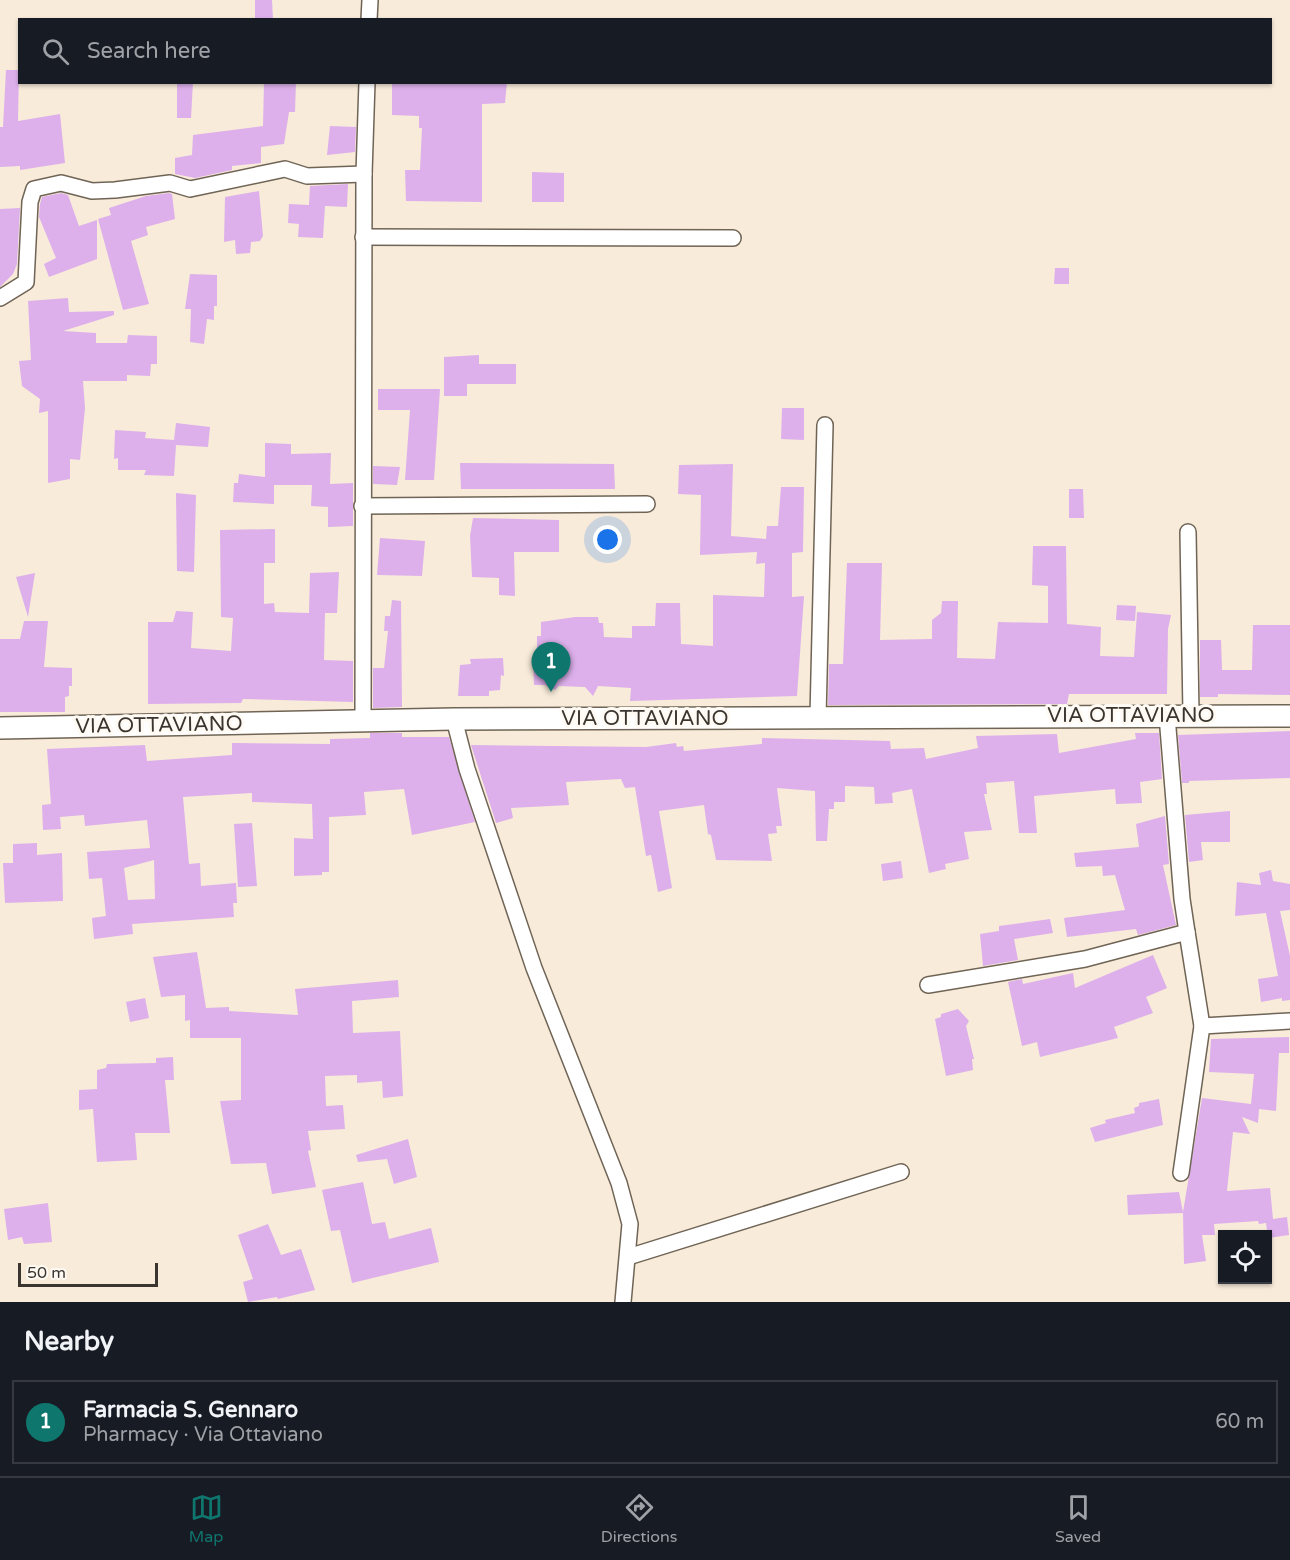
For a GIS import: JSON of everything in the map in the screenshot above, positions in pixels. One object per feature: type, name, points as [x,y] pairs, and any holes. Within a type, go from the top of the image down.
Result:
[{"type":"main road","name":"VIA OTTAVIANO","points":[[0,728],[454,719],[1167,716],[1191,714],[1290,716]]},
{"type":"street","points":[[369,18],[370,0]]},
{"type":"street","points":[[363,721],[363,237],[367,84]]},
{"type":"street","points":[[0,298],[26,282],[30,202],[34,189],[61,183],[92,191],[170,183],[190,189],[285,169],[307,176],[364,174]]},
{"type":"street","points":[[363,237],[734,238]]},
{"type":"street","points":[[818,717],[825,425]]},
{"type":"street","points":[[362,506],[647,504]]},
{"type":"street","points":[[1188,532],[1191,714]]},
{"type":"street","points":[[1167,716],[1181,887],[1202,1026],[1181,1173]]},
{"type":"street","points":[[454,719],[467,769],[534,968],[619,1183],[630,1224],[623,1302]]},
{"type":"street","points":[[928,985],[1085,959],[1187,932]]},
{"type":"street","points":[[1202,1026],[1290,1021]]},
{"type":"street","points":[[628,1257],[901,1172]]},
{"type":"building","points":[[255,0],[272,0],[273,18],[255,18]]},
{"type":"building","points":[[6,70],[18,70],[18,121],[60,114],[65,163],[20,170],[20,166],[0,167],[0,127],[3,127]]},
{"type":"building","points":[[177,84],[193,84],[191,118],[177,118]]},
{"type":"building","points":[[264,84],[296,84],[295,112],[289,112],[284,144],[261,147],[261,163],[232,166],[232,170],[195,178],[175,174],[175,158],[192,155],[193,135],[263,126]]},
{"type":"building","points":[[392,84],[507,84],[505,103],[482,104],[482,202],[406,201],[405,170],[420,170],[422,128],[419,128],[419,116],[392,115]]},
{"type":"building","points":[[330,126],[356,127],[355,152],[327,155]]},
{"type":"building","points":[[532,172],[564,173],[564,202],[532,202]]},
{"type":"building","points":[[348,184],[347,207],[325,206],[323,238],[298,237],[299,224],[288,223],[289,204],[309,205],[310,186]]},
{"type":"building","points":[[259,191],[263,236],[260,241],[251,242],[250,253],[236,254],[235,240],[224,242],[225,197]]},
{"type":"building","points":[[61,193],[68,195],[79,226],[97,220],[97,259],[49,277],[44,264],[56,258],[39,217],[40,204],[42,197]]},
{"type":"building","points":[[172,194],[175,219],[146,227],[148,235],[131,241],[149,304],[123,310],[98,219],[111,215],[109,208],[146,196]]},
{"type":"building","points":[[20,208],[17,264],[13,274],[0,287],[0,209]]},
{"type":"building","points":[[1055,268],[1069,268],[1069,284],[1054,284]]},
{"type":"building","points":[[190,274],[217,275],[217,306],[214,306],[214,320],[207,319],[204,344],[190,342],[191,309],[185,309]]},
{"type":"building","points":[[68,298],[69,312],[114,311],[114,315],[63,331],[96,333],[96,343],[127,343],[128,335],[157,336],[157,364],[151,364],[150,376],[127,375],[127,381],[83,381],[85,408],[80,460],[70,459],[70,479],[48,483],[48,411],[39,413],[40,399],[22,386],[19,361],[31,360],[28,301]]},
{"type":"building","points":[[479,355],[479,364],[516,364],[516,384],[467,384],[467,396],[444,396],[444,357]]},
{"type":"building","points":[[378,389],[440,389],[434,480],[405,480],[410,410],[378,410]]},
{"type":"building","points":[[782,408],[804,408],[804,440],[781,439]]},
{"type":"building","points":[[176,423],[210,427],[208,447],[176,445],[174,476],[144,475],[146,470],[118,470],[118,458],[114,459],[115,430],[146,432],[145,438],[174,440]]},
{"type":"building","points":[[265,443],[291,444],[291,454],[331,453],[330,484],[353,483],[353,526],[328,527],[328,507],[311,506],[312,485],[274,485],[274,504],[233,502],[234,483],[238,483],[239,474],[265,477]]},
{"type":"building","points":[[460,463],[614,464],[615,489],[461,489]]},
{"type":"building","points":[[733,464],[731,536],[766,539],[767,526],[778,526],[781,487],[804,487],[803,552],[792,553],[792,597],[804,596],[797,696],[630,701],[631,688],[598,686],[593,696],[585,687],[559,686],[555,690],[545,685],[534,685],[533,658],[537,659],[537,636],[541,636],[541,622],[575,617],[598,617],[599,623],[603,623],[604,637],[632,638],[632,626],[655,626],[656,603],[680,603],[681,644],[713,646],[713,595],[764,597],[765,563],[756,564],[757,552],[700,555],[701,495],[678,494],[679,465]]},
{"type":"building","points":[[373,466],[400,467],[397,485],[373,484]]},
{"type":"building","points":[[1069,489],[1083,489],[1084,518],[1069,518]]},
{"type":"building","points":[[176,493],[196,495],[194,572],[177,571]]},
{"type":"building","points":[[473,518],[559,520],[559,552],[514,552],[515,596],[499,595],[499,578],[472,577],[470,536]]},
{"type":"building","points":[[275,529],[275,563],[264,563],[264,604],[274,603],[275,612],[309,613],[310,573],[339,572],[337,613],[325,613],[324,660],[353,661],[353,702],[243,699],[241,703],[148,704],[148,622],[173,622],[176,611],[193,612],[191,648],[231,651],[233,618],[221,617],[220,530]]},
{"type":"building","points":[[380,538],[425,541],[422,576],[377,575]]},
{"type":"building","points":[[1033,546],[1066,546],[1067,624],[1101,627],[1100,656],[1134,657],[1137,612],[1171,615],[1168,629],[1167,694],[1069,694],[1067,704],[828,705],[829,664],[843,664],[847,563],[882,563],[880,640],[932,639],[932,620],[941,613],[942,601],[958,601],[957,658],[995,659],[998,622],[1048,623],[1048,586],[1032,585]]},
{"type":"building","points":[[35,573],[28,617],[16,577]]},
{"type":"building","points":[[392,600],[401,601],[402,707],[373,708],[373,668],[384,668],[388,631],[384,631],[385,616],[390,616]]},
{"type":"building","points":[[1117,605],[1136,606],[1135,621],[1116,620]]},
{"type":"building","points":[[24,621],[48,621],[44,667],[72,668],[72,686],[69,686],[69,696],[65,697],[65,712],[0,712],[0,639],[20,639]]},
{"type":"building","points":[[1253,625],[1290,625],[1290,695],[1218,694],[1218,697],[1200,697],[1200,640],[1221,640],[1222,670],[1252,670]]},
{"type":"building","points":[[503,658],[504,676],[501,675],[500,690],[489,691],[489,696],[458,696],[460,665],[471,664],[470,659]]},
{"type":"building","points":[[1290,731],[1290,778],[1182,783],[1178,735]]},
{"type":"building","points":[[370,733],[402,733],[402,737],[449,737],[475,822],[412,835],[404,789],[364,792],[366,815],[329,817],[329,872],[322,872],[322,875],[294,876],[294,838],[313,839],[312,804],[252,802],[252,793],[183,797],[189,864],[200,863],[201,886],[236,883],[237,903],[233,903],[234,917],[132,924],[133,934],[94,939],[92,918],[106,916],[102,878],[89,879],[87,852],[150,848],[147,820],[85,826],[84,815],[60,817],[61,829],[43,830],[42,805],[51,804],[47,749],[145,745],[147,761],[232,755],[232,743],[330,744],[330,739],[370,738]],"holes":[[[154,860],[155,899],[128,900],[124,868]]]},
{"type":"building","points":[[1135,733],[1159,733],[1162,779],[1140,782],[1142,803],[1116,804],[1115,789],[1034,796],[1037,833],[1019,833],[1014,781],[986,783],[987,794],[984,794],[992,830],[964,832],[969,859],[945,864],[946,869],[929,873],[912,789],[892,793],[893,803],[875,804],[874,787],[845,786],[845,802],[834,802],[834,809],[829,809],[827,841],[816,841],[815,791],[777,788],[782,826],[776,826],[777,833],[768,834],[772,861],[716,860],[711,835],[708,834],[704,805],[659,811],[672,888],[658,892],[651,855],[646,856],[635,787],[625,788],[621,779],[566,782],[569,805],[511,808],[513,818],[496,823],[471,745],[646,747],[676,743],[677,747],[683,746],[684,751],[762,744],[762,738],[890,741],[891,749],[924,748],[926,759],[978,748],[976,736],[1057,734],[1059,753],[1136,739]]},
{"type":"building","points":[[1230,811],[1230,842],[1201,842],[1203,860],[1189,862],[1185,815]]},
{"type":"building","points":[[1165,816],[1169,864],[1163,865],[1176,925],[1138,935],[1136,929],[1067,937],[1064,918],[1125,910],[1115,875],[1103,876],[1102,866],[1076,867],[1074,853],[1139,847],[1136,824]]},
{"type":"building","points":[[252,823],[257,886],[238,887],[234,824]]},
{"type":"building","points":[[37,843],[37,855],[62,853],[63,901],[5,903],[3,863],[13,863],[13,844]]},
{"type":"building","points":[[901,861],[903,878],[883,881],[881,864]]},
{"type":"building","points":[[1271,870],[1273,881],[1290,884],[1290,910],[1280,911],[1290,956],[1290,1000],[1282,1001],[1282,998],[1261,1002],[1258,979],[1278,976],[1266,913],[1235,916],[1237,882],[1261,885],[1259,873]]},
{"type":"building","points":[[1050,919],[1053,933],[1014,939],[1018,960],[983,966],[980,934],[999,931],[999,926]]},
{"type":"building","points":[[197,952],[206,1008],[229,1007],[229,1011],[298,1015],[295,989],[398,980],[399,997],[352,1001],[353,1033],[400,1031],[403,1096],[383,1098],[382,1081],[357,1083],[357,1075],[325,1076],[326,1106],[343,1105],[345,1129],[308,1131],[311,1150],[308,1151],[316,1187],[272,1194],[266,1163],[231,1164],[220,1101],[241,1100],[241,1038],[190,1038],[190,1020],[185,1021],[185,995],[161,997],[153,957]]},
{"type":"building","points":[[1153,955],[1167,988],[1146,997],[1153,1013],[1114,1027],[1118,1038],[1040,1057],[1037,1042],[1022,1046],[1008,982],[1022,979],[1023,984],[1073,973],[1075,988]]},
{"type":"building","points":[[145,998],[149,1018],[130,1022],[126,1002]]},
{"type":"building","points":[[958,1009],[969,1021],[966,1026],[974,1059],[972,1059],[973,1070],[946,1076],[935,1019],[941,1017],[941,1014]]},
{"type":"building","points":[[1289,1037],[1289,1053],[1279,1053],[1276,1111],[1259,1109],[1258,1123],[1242,1117],[1250,1134],[1233,1132],[1227,1191],[1270,1188],[1273,1219],[1287,1217],[1289,1235],[1272,1237],[1272,1230],[1267,1230],[1266,1223],[1259,1224],[1258,1221],[1214,1224],[1215,1235],[1202,1235],[1206,1261],[1184,1264],[1183,1213],[1128,1215],[1127,1195],[1179,1192],[1183,1212],[1202,1098],[1251,1104],[1254,1074],[1209,1072],[1211,1039]]},
{"type":"building","points":[[173,1057],[174,1080],[165,1080],[170,1133],[135,1133],[137,1160],[97,1162],[93,1109],[79,1110],[79,1090],[97,1089],[97,1070],[106,1068],[107,1064],[156,1063],[156,1058]]},
{"type":"building","points":[[1159,1099],[1163,1125],[1095,1142],[1090,1128],[1106,1123],[1105,1120],[1135,1113],[1134,1108],[1139,1106],[1139,1103]]},
{"type":"building","points":[[408,1139],[417,1177],[394,1184],[387,1159],[358,1162],[356,1155]]},
{"type":"building","points":[[363,1182],[372,1224],[385,1222],[389,1239],[431,1228],[439,1262],[352,1283],[340,1230],[331,1231],[322,1190]]},
{"type":"building","points":[[48,1203],[52,1242],[24,1244],[22,1237],[8,1240],[4,1209]]},
{"type":"building","points":[[268,1224],[281,1255],[301,1249],[315,1290],[278,1299],[277,1297],[248,1302],[243,1282],[253,1279],[238,1235]]},
{"type":"place","name":"Farmacia S. Gennaro","points":[[551,692]]}]
